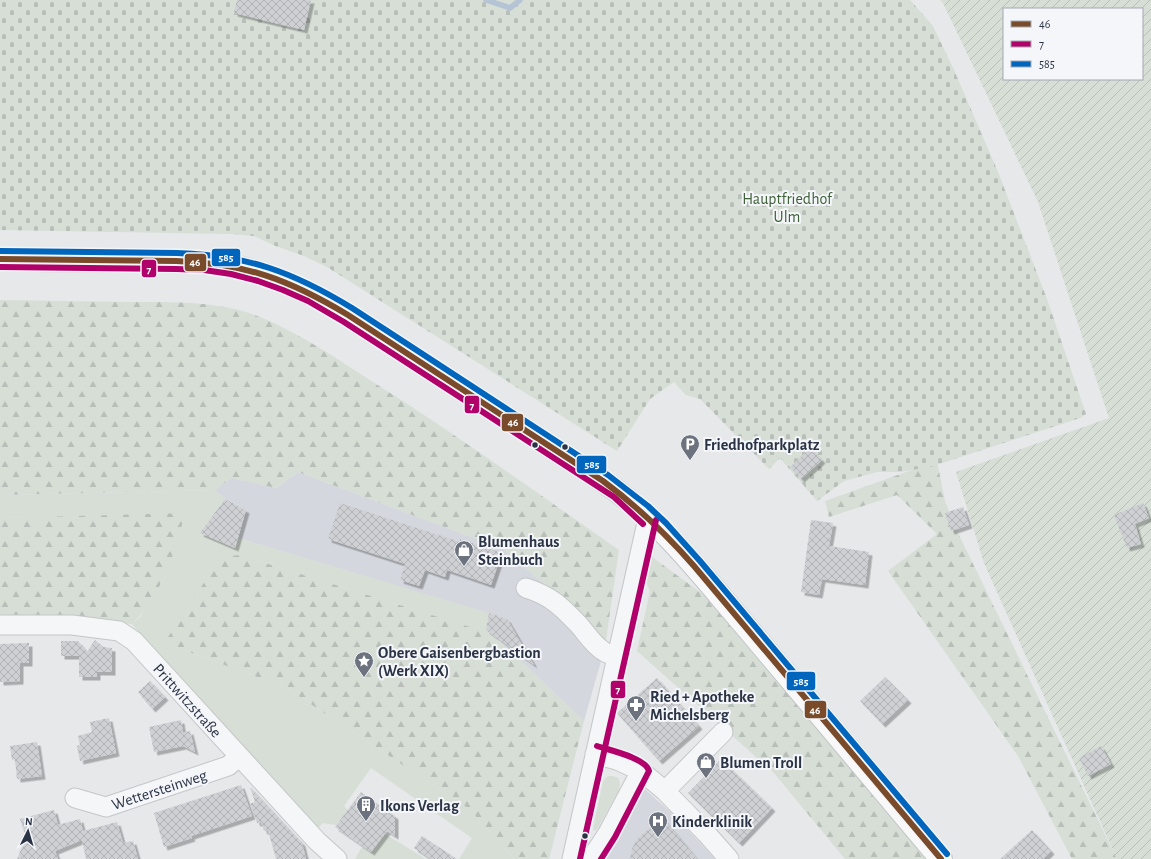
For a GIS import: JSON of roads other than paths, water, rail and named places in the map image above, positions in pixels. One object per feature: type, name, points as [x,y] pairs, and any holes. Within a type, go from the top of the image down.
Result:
[{"type":"main road","points":[[0,259],[172,261],[209,263],[246,269],[297,286],[343,312],[603,481],[619,492],[648,518],[688,559],[941,859]]},
{"type":"street","points":[[572,859],[648,518]]},
{"type":"street","points":[[526,588],[542,593],[554,601],[580,626],[594,643],[605,652],[617,656]]},
{"type":"street","name":"Prittwitzstraße","points":[[0,625],[72,625],[119,631],[134,641],[317,841],[337,859]]},
{"type":"street","points":[[665,791],[723,732]]},
{"type":"street","points":[[595,754],[627,764],[641,771],[665,791],[729,859]]},
{"type":"street","name":"Wettersteinweg","points":[[75,798],[106,806],[228,766],[240,757]]},
{"type":"street","points":[[591,859],[608,833],[641,771]]},
{"type":"waterway","points":[[486,0],[510,8],[520,0]]},
{"type":"place","name":"Friedhofparkplatz","points":[[690,461]]},
{"type":"place","name":"Blumenhaus Steinbuch","points":[[464,567]]},
{"type":"place","name":"Obere Gaisenbergbastion (Werk XIX)","points":[[364,678]]},
{"type":"place","name":"Ried + Apotheke Michelsberg","points":[[636,722]]},
{"type":"place","name":"Blumen Troll","points":[[706,779]]},
{"type":"place","name":"Ikons Verlag","points":[[366,822]]},
{"type":"place","name":"Kinderklinik","points":[[658,838]]},
{"type":"park label","name":"Hauptfriedhof Ulm","points":[[787,207]]}]
